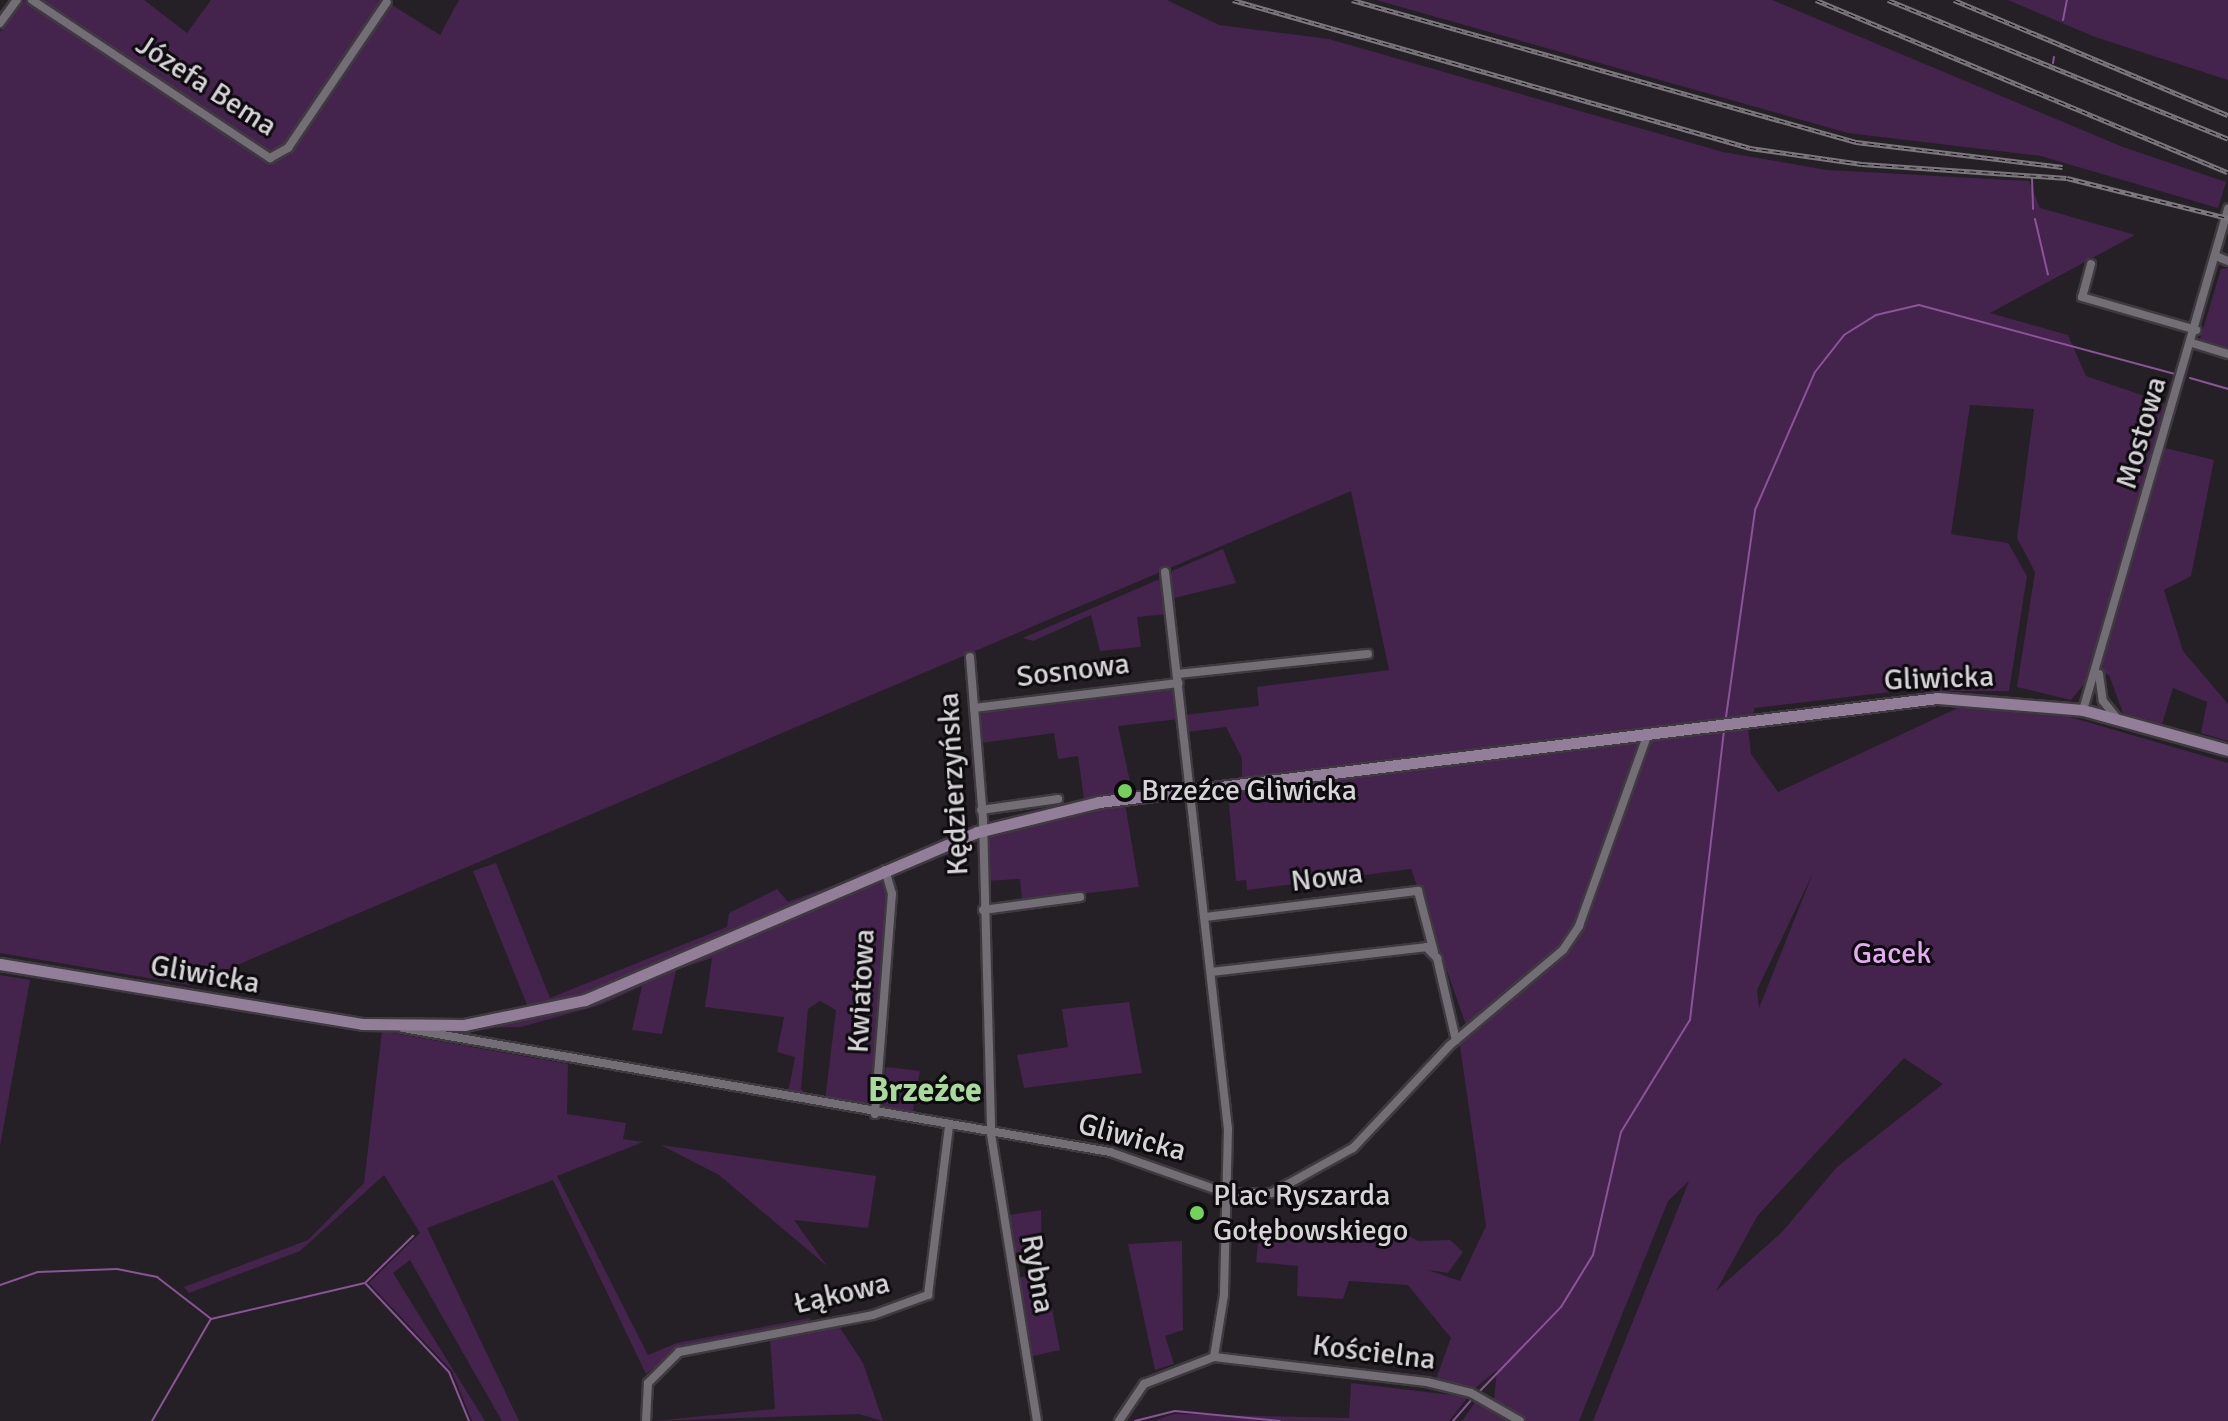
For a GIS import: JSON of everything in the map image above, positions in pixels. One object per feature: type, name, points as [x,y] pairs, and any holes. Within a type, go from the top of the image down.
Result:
[{"type":"main road","name":"Gliwicka","points":[[0,964],[403,1028],[464,1025],[585,1000],[982,830],[1068,807],[1938,698],[2086,710],[2228,750]]},
{"type":"street","points":[[0,23],[17,0]]},
{"type":"street","name":"Józefa Bema","points":[[32,0],[270,158],[288,148],[387,2]]},
{"type":"street","name":"Mostowa","points":[[2086,710],[2228,209]]},
{"type":"street","points":[[2216,256],[2228,261]]},
{"type":"street","points":[[2091,264],[2082,297],[2196,330]]},
{"type":"street","points":[[2192,343],[2228,354]]},
{"type":"street","points":[[1119,1421],[1144,1384],[1214,1357],[1226,1193],[1228,1129],[1165,572]]},
{"type":"street","points":[[1177,679],[1368,654]]},
{"type":"street","name":"Kędzierzyńska","points":[[970,657],[982,830],[991,1134]]},
{"type":"street","name":"Mostowa","points":[[2099,670],[2100,693]]},
{"type":"street","name":"Sosnowa","points":[[974,708],[1177,679]]},
{"type":"street","points":[[2086,710],[2100,693],[2117,718]]},
{"type":"street","name":"Gliwicka","points":[[403,1028],[464,1044],[1141,1159],[1226,1193],[1272,1193],[1332,1163],[1456,1040],[1545,970],[1579,926],[1648,733]]},
{"type":"street","points":[[981,810],[1058,799]]},
{"type":"street","name":"Kwiatowa","points":[[875,1114],[892,894],[885,870]]},
{"type":"street","name":"Nowa","points":[[1205,917],[1418,891],[1456,1040]]},
{"type":"street","name":"Kędzierzyńska","points":[[983,910],[1080,897]]},
{"type":"street","points":[[1411,946],[1428,924]]},
{"type":"street","points":[[1211,972],[1411,946],[1434,952]]},
{"type":"street","points":[[1453,1022],[1470,1029]]},
{"type":"street","points":[[464,1025],[464,1044]]},
{"type":"street","name":"Łąkowa","points":[[646,1421],[648,1383],[679,1352],[873,1315],[928,1295],[949,1126]]},
{"type":"street","name":"Rybna","points":[[991,1134],[1037,1421]]},
{"type":"street","name":"Kościelna","points":[[1214,1357],[1397,1377],[1475,1395],[1520,1421]]},
{"type":"green space","name":"Gacek","points":[[24,0],[144,0],[187,33],[211,0],[384,0],[440,35],[459,0],[1167,0],[1219,25],[1329,39],[1723,152],[1827,170],[2029,181],[2040,208],[2135,235],[1990,313],[2068,335],[2086,376],[2168,404],[2157,446],[2214,460],[2191,576],[2164,590],[2183,651],[2228,704],[2228,741],[2201,733],[2207,702],[2173,688],[2162,724],[2123,713],[2109,675],[2095,671],[2071,700],[2017,687],[2035,572],[2017,538],[2034,409],[1970,405],[1951,534],[2008,543],[2027,576],[2009,691],[1899,691],[1755,708],[1748,728],[1751,754],[1778,792],[1960,707],[2070,717],[2228,763],[2228,1421],[1593,1421],[1689,1181],[1668,1201],[1579,1421],[1462,1421],[1476,1401],[1493,1409],[1497,1370],[1474,1389],[1436,1379],[1451,1338],[1408,1285],[1349,1281],[1343,1299],[1297,1296],[1298,1266],[1256,1262],[1258,1244],[1304,1232],[1393,1227],[1418,1241],[1450,1240],[1463,1252],[1448,1273],[1428,1270],[1460,1281],[1486,1226],[1460,1046],[1466,1025],[1411,869],[1247,890],[1246,880],[1236,881],[1228,794],[1407,758],[1242,780],[1242,758],[1226,727],[1187,732],[1185,715],[1259,706],[1257,687],[1389,670],[1351,491],[190,985],[0,953],[0,32]],"holes":[[[1813,873],[1759,1008],[1757,990]],[[1904,1058],[1943,1084],[1837,1167],[1782,1232],[1716,1291],[1758,1215]]]},
{"type":"green space","points":[[1376,0],[1772,0],[2123,147],[2226,182],[2218,208],[2041,156],[1848,133]]},
{"type":"green space","points":[[2008,0],[2228,0],[2228,80],[2095,37]]},
{"type":"green space","points":[[2228,268],[2228,347],[2200,339],[2221,269]]},
{"type":"green space","points":[[1223,549],[1236,583],[1170,599],[1172,571]]},
{"type":"green space","points":[[1162,578],[1167,614],[1137,617],[1141,647],[1100,651],[1091,615],[1033,641],[1023,638]]},
{"type":"green space","points":[[1175,687],[1179,719],[1118,726],[1132,791],[1084,799],[1078,756],[1058,759],[1054,733],[981,743],[980,712]]},
{"type":"green space","points":[[1125,803],[1139,887],[1022,901],[1020,879],[987,881],[987,836]]},
{"type":"green space","points":[[496,863],[550,998],[727,927],[729,913],[777,889],[788,902],[861,875],[573,1000],[528,1007],[473,871]]},
{"type":"green space","points":[[884,877],[889,924],[873,1110],[825,1101],[836,1010],[820,1001],[808,1009],[801,1089],[809,1098],[788,1093],[795,1057],[777,1052],[784,1017],[705,1007],[712,958],[676,970],[662,1034],[632,1030],[642,986],[600,1005],[521,1027],[480,1028],[614,996]]},
{"type":"green space","points":[[0,975],[30,980],[0,1146]]},
{"type":"green space","points":[[1129,1002],[1142,1073],[1024,1088],[1017,1055],[1068,1047],[1062,1009]]},
{"type":"green space","points":[[382,1031],[568,1064],[567,1114],[626,1123],[623,1139],[643,1142],[557,1176],[648,1355],[677,1343],[810,1318],[810,1324],[679,1348],[646,1374],[553,1180],[427,1228],[519,1421],[502,1421],[410,1260],[393,1273],[485,1421],[472,1421],[452,1371],[369,1283],[420,1233],[384,1175],[300,1251],[189,1293],[184,1287],[308,1240],[364,1183]]},
{"type":"green space","points":[[886,1067],[920,1071],[912,1115],[880,1112]]},
{"type":"green space","points":[[661,1145],[876,1176],[868,1228],[794,1220],[827,1266],[719,1175]]},
{"type":"green space","points":[[1041,1210],[1042,1253],[1015,1255],[1009,1215]]},
{"type":"green space","points":[[1182,1241],[1183,1330],[1165,1336],[1174,1364],[1155,1370],[1128,1244]]},
{"type":"green space","points":[[1045,1273],[1060,1350],[1033,1356],[1017,1278]]},
{"type":"green space","points":[[838,1325],[863,1363],[883,1421],[859,1414],[654,1421],[775,1409],[770,1338]]},
{"type":"green space","points":[[1351,1383],[1468,1397],[1449,1421],[1153,1421],[1174,1414],[1349,1418]]},
{"type":"waterway","points":[[2063,20],[2067,0]]},
{"type":"waterway","points":[[2053,63],[2054,57]]},
{"type":"waterway","points":[[2032,178],[2033,209]]},
{"type":"waterway","points":[[2035,219],[2048,275]]},
{"type":"waterway","points":[[1726,717],[1755,510],[1815,372],[1844,335],[1876,315],[1919,305],[2178,375]]},
{"type":"waterway","points":[[2190,378],[2228,389]]},
{"type":"waterway","points":[[1478,1393],[1561,1307],[1593,1255],[1621,1132],[1690,1020],[1724,731]]},
{"type":"waterway","points":[[366,1282],[413,1236]]},
{"type":"waterway","points":[[0,1285],[38,1272],[117,1269],[157,1277],[210,1318]]},
{"type":"waterway","points":[[152,1421],[211,1319],[365,1283],[449,1372],[469,1421]]},
{"type":"waterway","points":[[1453,1421],[1473,1398]]},
{"type":"waterway","points":[[1135,1421],[1175,1411],[1280,1421]]},
{"type":"railway","points":[[1233,0],[1750,148],[1862,164],[2067,178],[2228,218]]},
{"type":"railway","points":[[1352,0],[1856,142],[2062,167]]},
{"type":"railway","points":[[1816,0],[2228,172]]},
{"type":"railway","points":[[1888,0],[2228,139]]},
{"type":"railway","points":[[1954,0],[2228,115]]},
{"type":"place","name":"Brzeźce Gliwicka","points":[[1125,791]]},
{"type":"place","name":"Plac Ryszarda Gołębowskiego","points":[[1197,1213]]},
{"type":"district","name":"Brzeźce","points":[[925,1091]]}]
